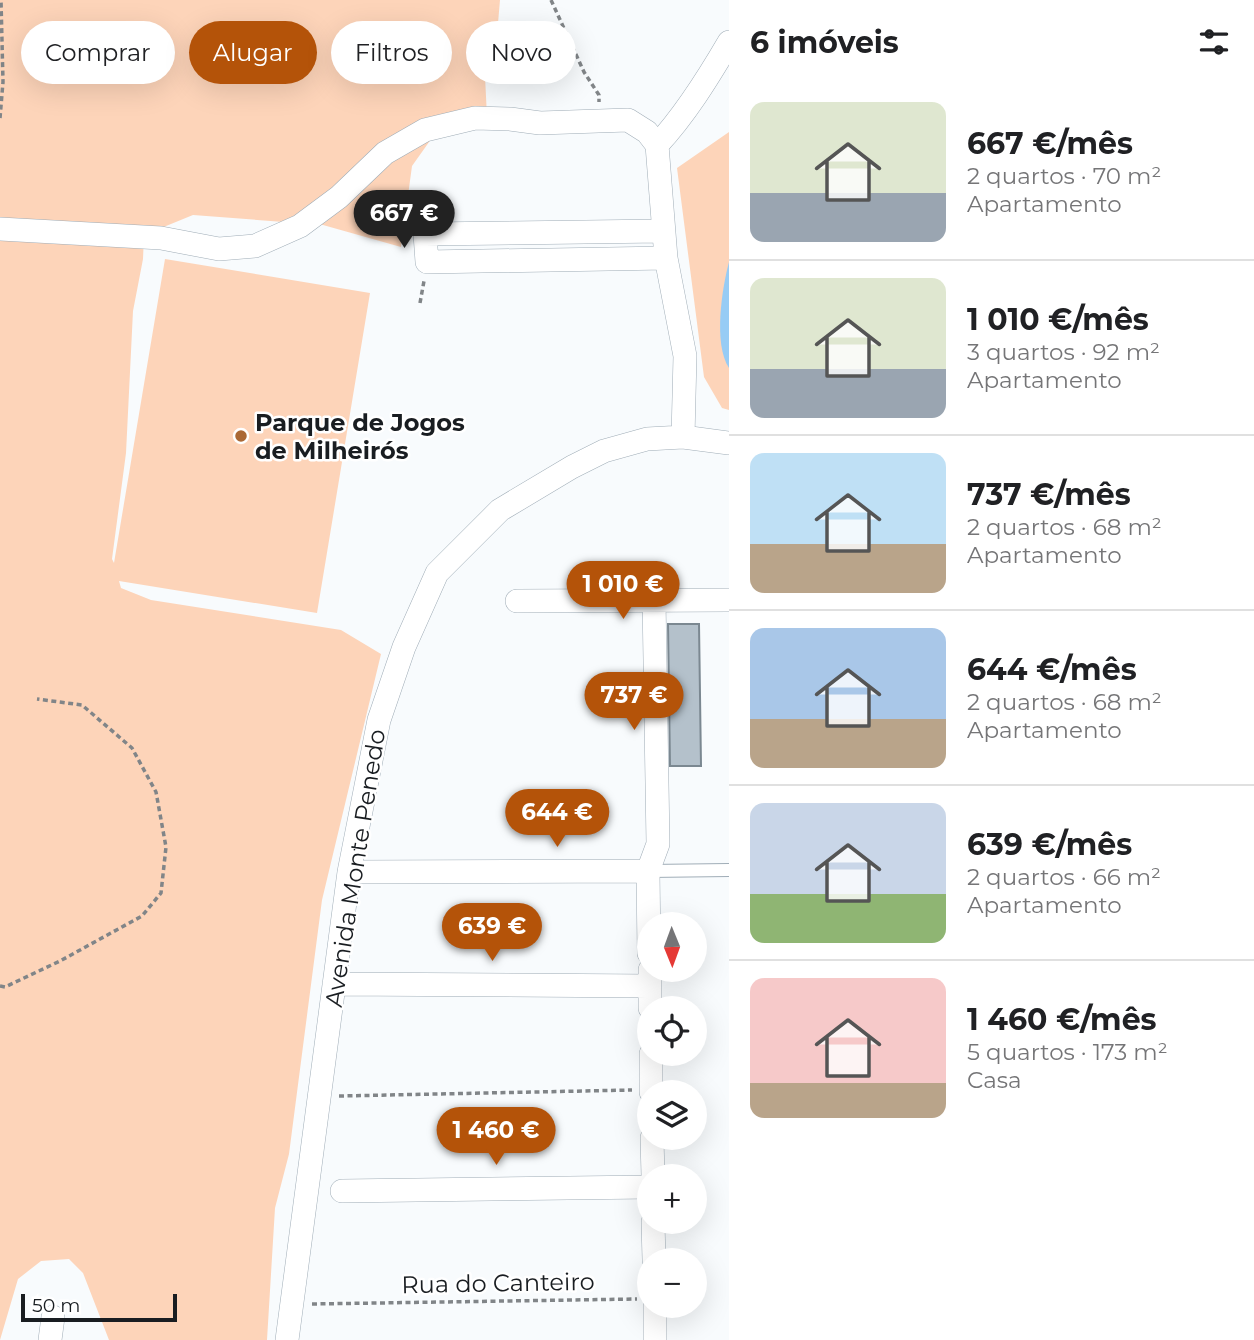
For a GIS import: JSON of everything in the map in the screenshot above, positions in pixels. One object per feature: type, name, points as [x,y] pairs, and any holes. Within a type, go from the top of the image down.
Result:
[{"type":"street","points":[[657,145],[729,43]]},
{"type":"street","points":[[0,229],[161,238],[219,249],[255,246],[300,226],[339,197],[385,153],[425,130],[475,118],[540,123],[628,120],[647,132],[657,145],[666,258],[685,356],[683,437]]},
{"type":"street","points":[[663,231],[425,234],[426,262],[666,258]]},
{"type":"street","name":"Avenida Monte Penedo","points":[[287,1340],[349,872],[379,720],[404,647],[437,573],[500,510],[604,451],[647,439],[683,437],[729,443]]},
{"type":"street","points":[[648,912],[648,871],[658,844],[654,599]]},
{"type":"street","points":[[517,601],[729,600]]},
{"type":"street","points":[[349,872],[648,871]]},
{"type":"street","points":[[334,984],[650,988]]},
{"type":"street","points":[[342,1191],[637,1187]]},
{"type":"street","points":[[655,1318],[655,1340]]},
{"type":"lane","points":[[648,871],[729,870]]},
{"type":"path","points":[[0,118],[1,0]]},
{"type":"path","points":[[551,0],[584,72],[599,96],[598,119]]},
{"type":"path","points":[[0,986],[5,987],[60,961],[142,916],[160,893],[166,847],[156,792],[132,748],[82,705],[37,699]]},
{"type":"path","points":[[319,1096],[637,1091]]},
{"type":"path","name":"Rua do Canteiro","points":[[291,1305],[637,1298]]},
{"type":"shaded area","points":[[0,0],[500,0],[498,21],[466,21],[466,84],[485,84],[487,117],[439,128],[412,166],[401,247],[323,225],[193,215],[144,235],[143,259],[133,311],[126,453],[112,559],[114,563],[165,259],[370,293],[317,613],[119,581],[121,588],[151,600],[341,630],[381,654],[322,900],[289,1154],[275,1208],[267,1340],[109,1340],[83,1273],[69,1259],[41,1261],[18,1279],[0,1340]]},
{"type":"shaded area","points":[[729,132],[729,410],[722,408],[704,377],[677,168]]},
{"type":"water","points":[[729,262],[729,368],[721,345],[720,316]]},
{"type":"building","points":[[668,624],[699,624],[701,766],[670,766]]},
{"type":"place","name":"Parque de Jogos de Milheirós","points":[[241,436]]}]
